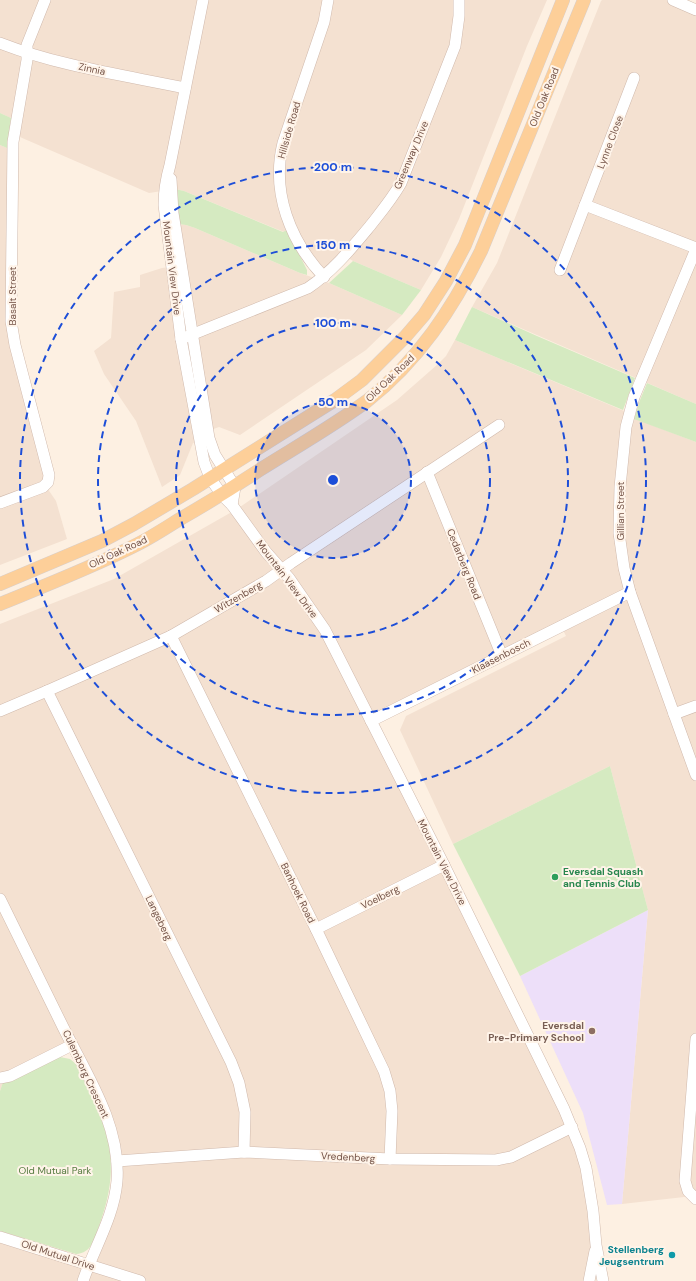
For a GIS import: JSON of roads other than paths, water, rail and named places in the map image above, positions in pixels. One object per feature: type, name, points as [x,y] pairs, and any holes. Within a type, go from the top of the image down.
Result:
[{"type":"main road","name":"Old Oak Road","points":[[0,584],[102,540],[151,514],[335,400],[362,380],[406,338],[424,315],[446,281],[465,245],[563,0]]},
{"type":"main road","name":"Old Oak Road","points":[[0,604],[132,547],[222,495],[331,426],[367,400],[400,371],[424,344],[446,314],[465,284],[481,251],[584,0]]},
{"type":"street","name":"Basalt Street","points":[[0,504],[43,487],[48,482],[50,475],[15,345],[11,321],[13,142],[27,60],[27,45],[45,0]]},
{"type":"street","name":"Mountain View Drive","points":[[204,0],[170,165],[165,182],[164,206],[181,339],[200,447],[210,478],[222,495],[232,505],[266,552],[289,578],[325,630],[444,865],[572,1127],[586,1168],[593,1211],[596,1245],[603,1281]]},
{"type":"street","name":"Hillside Road","points":[[324,277],[309,260],[287,219],[282,203],[278,175],[280,153],[324,22],[328,0]]},
{"type":"street","name":"Greenway Drive","points":[[181,339],[308,288],[324,277],[345,256],[388,204],[400,183],[456,46],[459,0]]},
{"type":"street","points":[[673,0],[696,10]]},
{"type":"street","name":"Zinnia","points":[[0,43],[58,62],[185,88]]},
{"type":"street","name":"Lynne Close","points":[[560,270],[634,78]]},
{"type":"street","name":"Mountain View Drive","points":[[170,165],[173,213],[209,438],[215,455],[234,487]]},
{"type":"street","points":[[585,205],[696,248]]},
{"type":"street","name":"Gillian Street","points":[[696,248],[634,397],[626,427],[620,487],[619,533],[624,568],[630,592],[696,775]]},
{"type":"street","name":"Witzenberg","points":[[0,711],[48,692],[170,636],[266,581],[499,425]]},
{"type":"street","name":"Cedarberg Road","points":[[427,472],[502,656]]},
{"type":"street","points":[[232,505],[234,487]]},
{"type":"street","name":"Klaasenbosch","points":[[371,721],[630,592]]},
{"type":"street","name":"Banhoek Road","points":[[170,636],[316,929],[384,1071],[390,1091],[392,1111],[390,1159]]},
{"type":"street","name":"Langeberg","points":[[48,692],[231,1062],[239,1083],[245,1112],[244,1152]]},
{"type":"street","points":[[674,714],[696,706]]},
{"type":"street","name":"Voelberg","points":[[316,929],[444,865]]},
{"type":"street","name":"Culemborg Crescent","points":[[0,899],[106,1114],[113,1139],[117,1161],[117,1183],[114,1201],[105,1229],[83,1281]]},
{"type":"street","points":[[696,1039],[685,1181],[688,1191],[696,1199]]},
{"type":"street","points":[[0,1078],[10,1076],[72,1044]]},
{"type":"street","name":"Vredenberg","points":[[117,1161],[244,1152],[390,1159],[504,1159],[518,1154],[572,1127]]},
{"type":"street","name":"Old Mutual Drive","points":[[0,1237],[140,1281]]},
{"type":"street","name":"Mountain View Drive","points":[[588,1281],[596,1245]]},
{"type":"place","name":"Eversdal Squash and Tennis Club","points":[[555,877]]},
{"type":"place","name":"Eversdal Pre-Primary School","points":[[592,1031]]},
{"type":"place","name":"Stellenberg Jeugsentrum","points":[[672,1255]]},
{"type":"park label","name":"Old Mutual Park","points":[[55,1170]]}]
